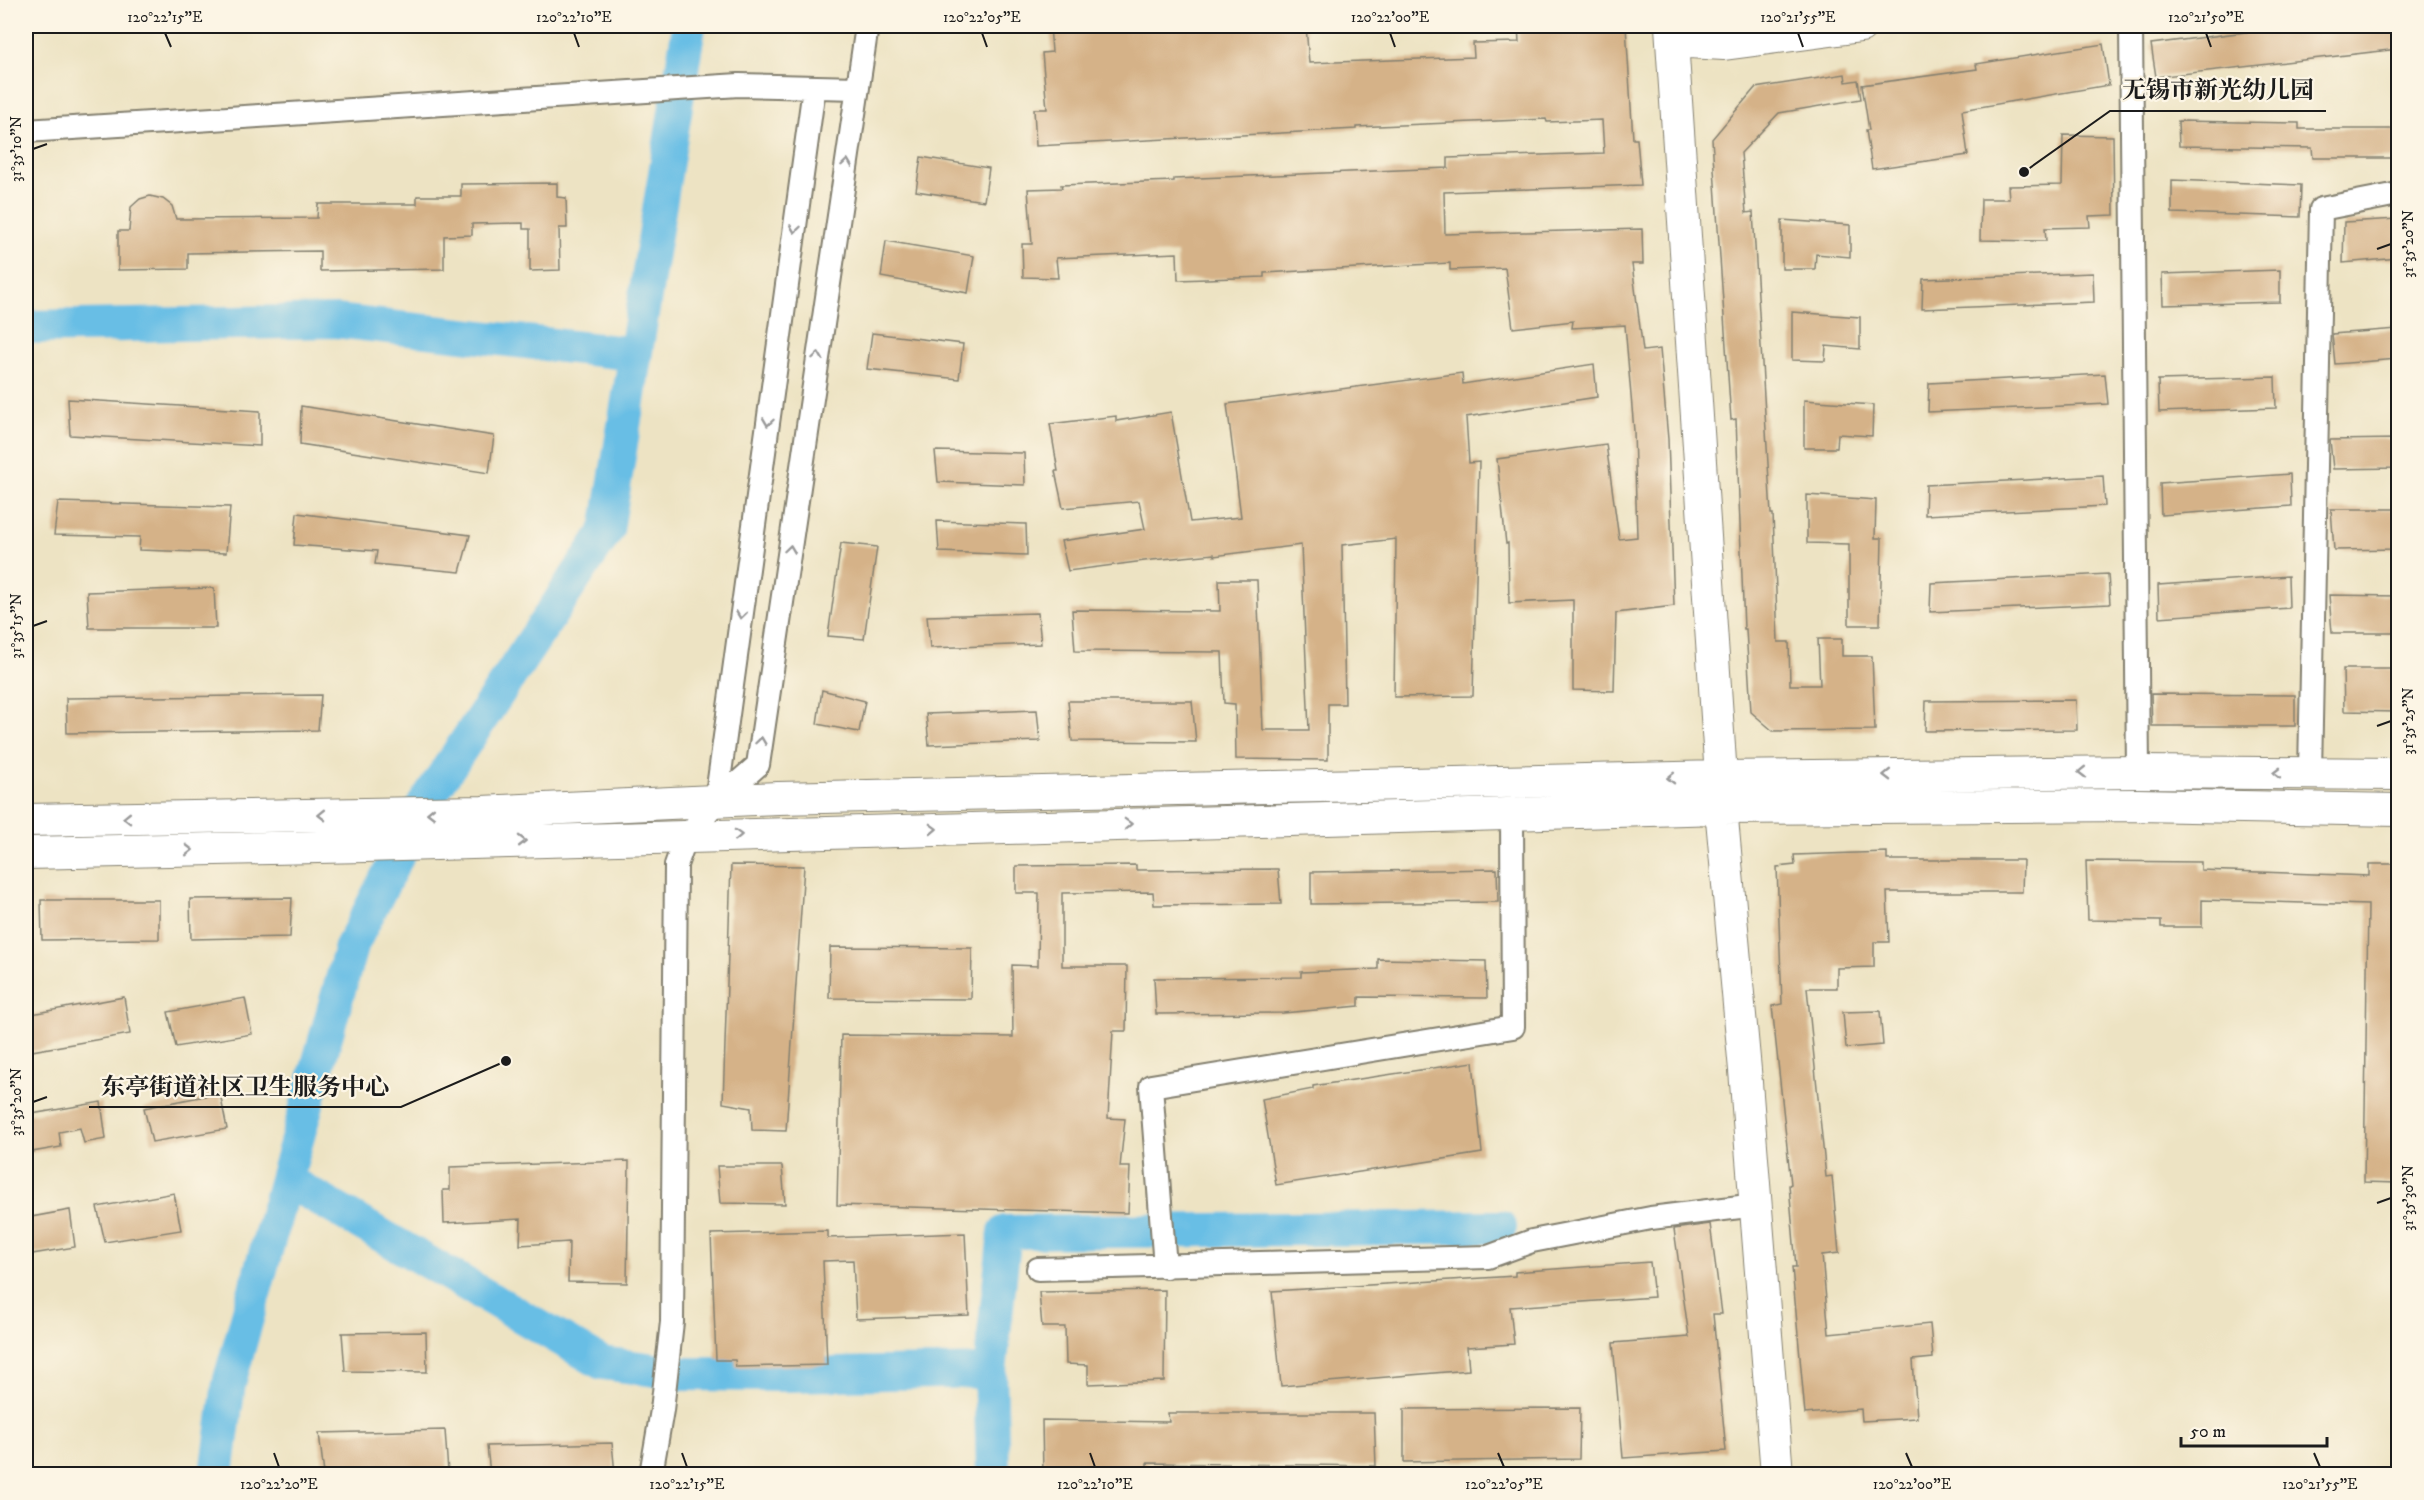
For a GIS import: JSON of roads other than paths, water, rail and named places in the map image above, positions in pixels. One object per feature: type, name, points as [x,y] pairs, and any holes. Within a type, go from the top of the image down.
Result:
[{"type":"main road","points":[[1672,33],[1723,26]]},
{"type":"main road","points":[[1672,33],[1724,44],[1861,26]]},
{"type":"main road","points":[[1672,33],[1721,777],[1721,808],[1777,1474]]},
{"type":"main road","points":[[26,820],[482,812],[790,798],[1721,777],[2138,772],[2398,774]]},
{"type":"main road","points":[[26,853],[365,846],[1721,808],[2138,805],[2398,810]]},
{"type":"street","points":[[651,1474],[662,1410],[672,1322],[676,865],[686,837],[716,802],[758,765],[867,26]]},
{"type":"street","points":[[2131,26],[2138,772]]},
{"type":"street","points":[[26,131],[613,95],[739,85],[858,88]]},
{"type":"street","points":[[716,802],[814,88]]},
{"type":"street","points":[[2310,773],[2321,209],[2398,194]]},
{"type":"street","points":[[1165,1266],[1151,1086],[1513,1027],[1512,813]]},
{"type":"street","points":[[1038,1269],[1488,1257],[1532,1241],[1651,1218],[1756,1205]]},
{"type":"waterway","points":[[217,1474],[229,1383],[351,947],[423,806],[607,530],[689,26]]},
{"type":"waterway","points":[[27,327],[335,321],[635,354]]},
{"type":"waterway","points":[[286,1180],[602,1363],[686,1374],[784,1375],[990,1371],[993,1474]]},
{"type":"waterway","points":[[990,1371],[1005,1232],[1500,1227]]},
{"type":"place","name":"无锡市新光幼儿园","points":[[2024,172]]},
{"type":"place","name":"东亭街道社区卫生服务中心","points":[[506,1061]]}]
